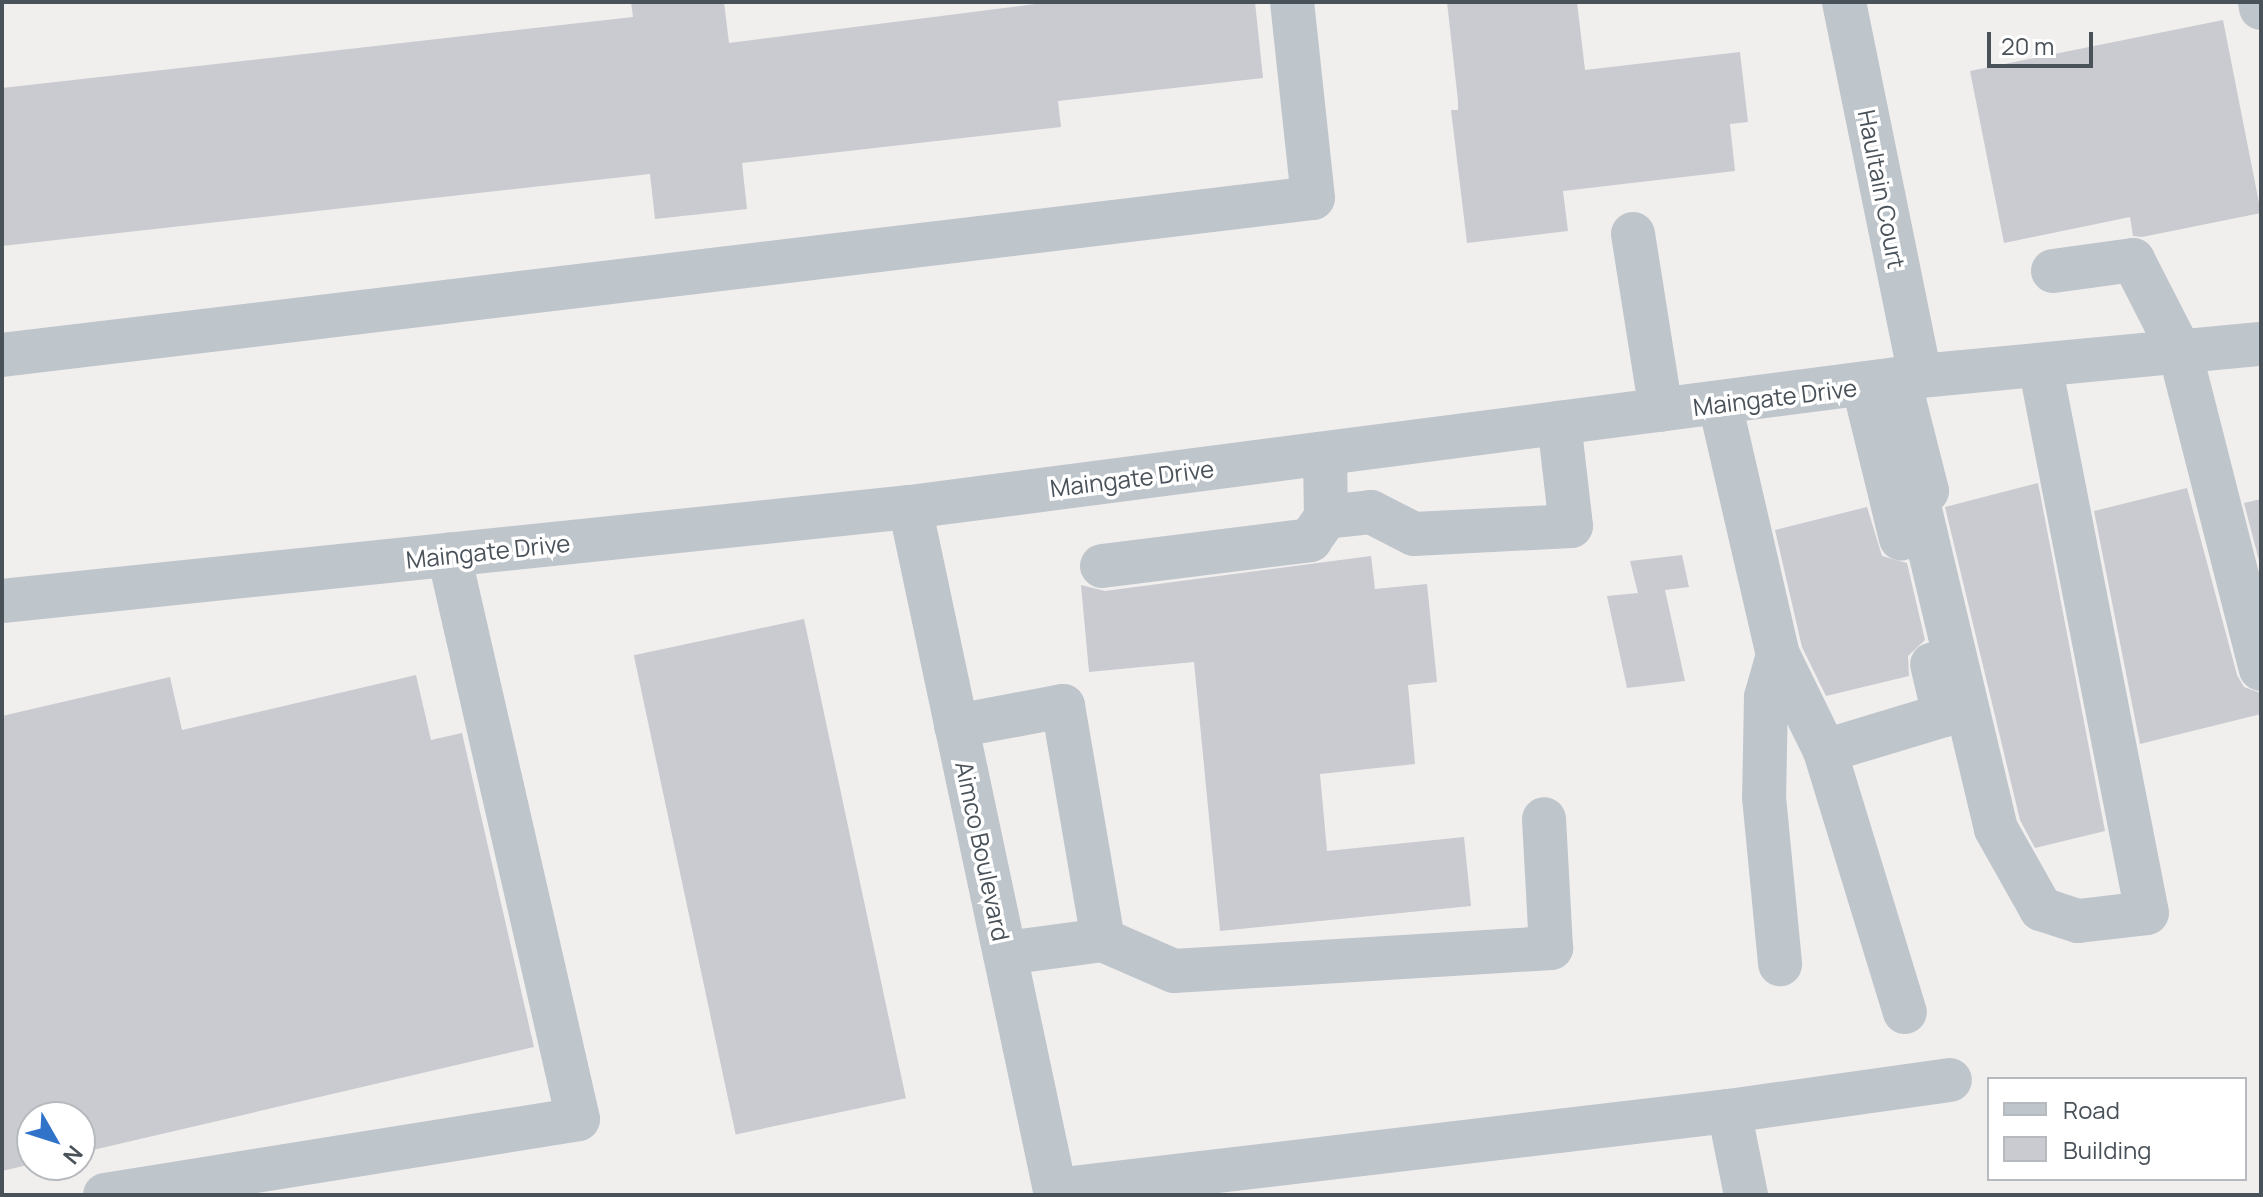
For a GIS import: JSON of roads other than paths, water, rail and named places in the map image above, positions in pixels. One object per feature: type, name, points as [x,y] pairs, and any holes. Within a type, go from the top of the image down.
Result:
[{"type":"street","points":[[2,355],[1313,198],[1292,2]]},
{"type":"street","name":"Haultain Court","points":[[1844,2],[1894,381],[1903,494]]},
{"type":"street","points":[[2260,2],[2261,8]]},
{"type":"street","points":[[1633,234],[1661,410]]},
{"type":"street","points":[[2053,271],[2133,260],[2180,352],[2261,669]]},
{"type":"street","name":"Maingate Drive","points":[[2,601],[910,507],[1894,381],[2261,344]]},
{"type":"street","points":[[1903,494],[1996,829],[2041,909],[2078,921],[2147,913],[2040,365]]},
{"type":"street","points":[[1720,404],[1778,655],[1825,751],[1905,1012]]},
{"type":"street","points":[[1326,517],[1371,512],[1414,534],[1571,526],[1559,423]]},
{"type":"street","points":[[1102,566],[1310,540],[1326,517],[1325,454]]},
{"type":"street","points":[[1825,751],[1944,715],[1903,494]]},
{"type":"street","name":"Aimco Boulevard","points":[[910,507],[1055,1192]]},
{"type":"street","points":[[105,1195],[578,1119],[449,555]]},
{"type":"street","points":[[1778,655],[1766,697],[1764,797],[1780,964]]},
{"type":"street","points":[[956,726],[1063,706],[1103,940]]},
{"type":"street","points":[[1005,953],[1103,940],[1174,971],[1551,948],[1544,819]]},
{"type":"street","points":[[1055,1192],[1166,1186],[1950,1080]]},
{"type":"street","points":[[1729,1111],[1746,1195]]}]
